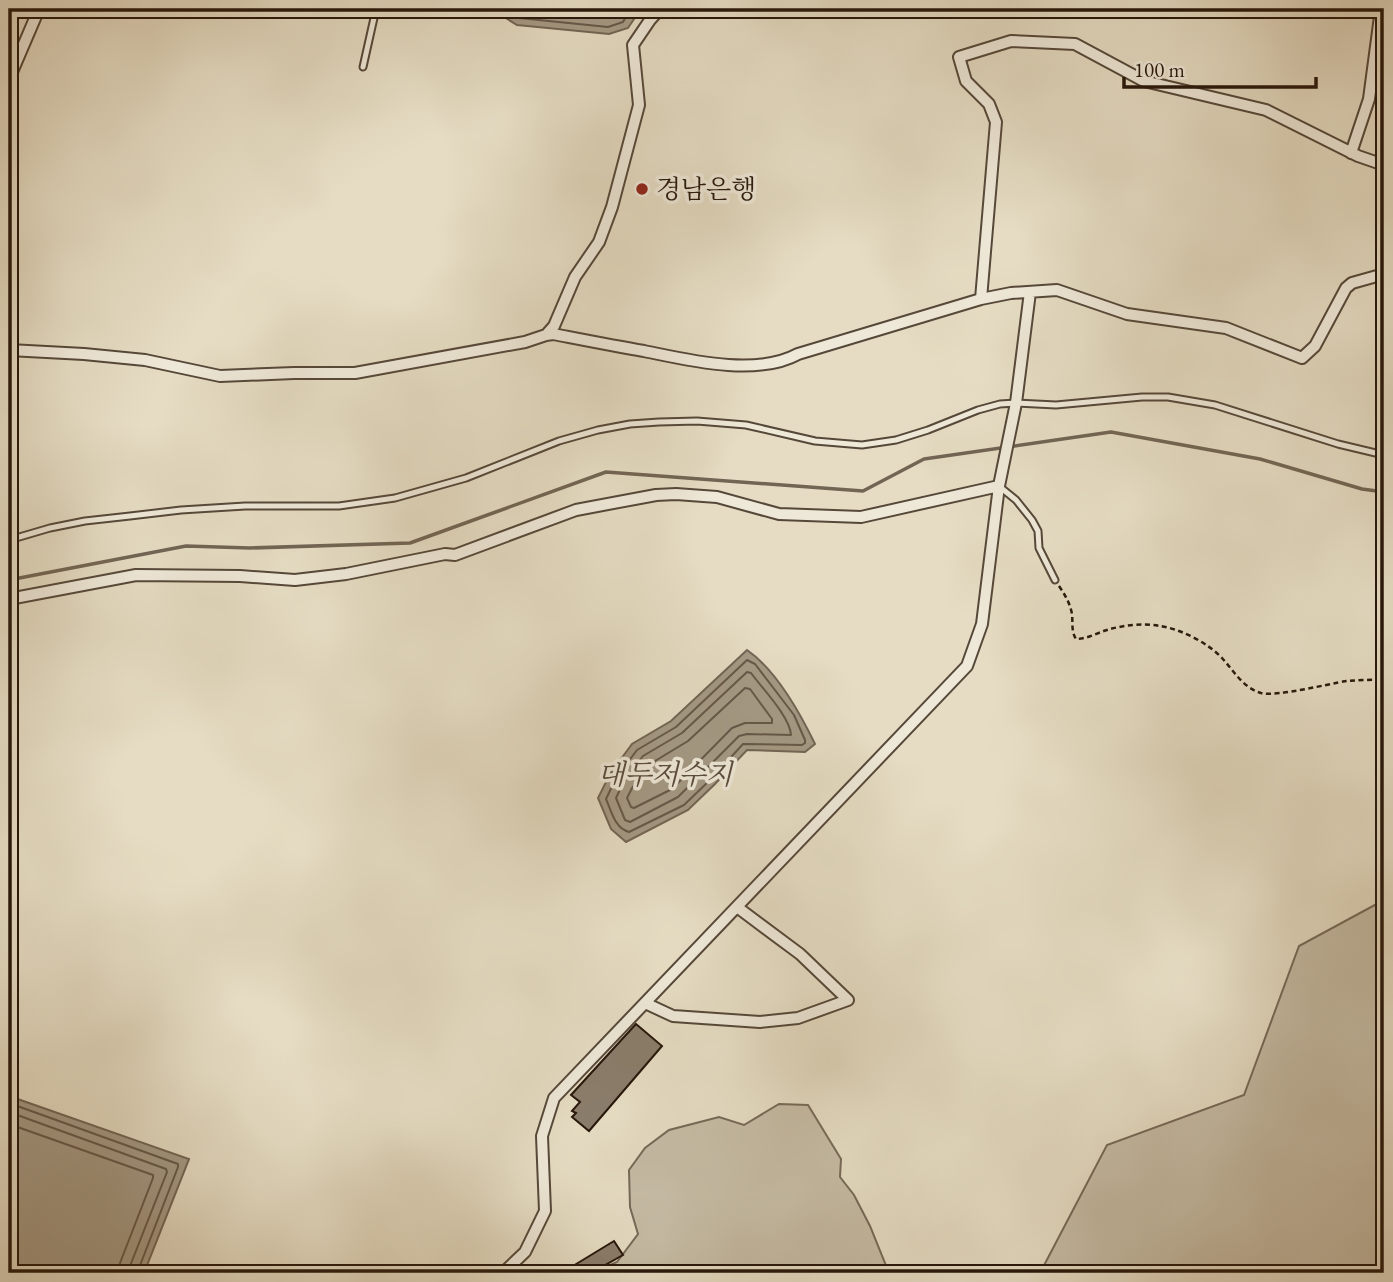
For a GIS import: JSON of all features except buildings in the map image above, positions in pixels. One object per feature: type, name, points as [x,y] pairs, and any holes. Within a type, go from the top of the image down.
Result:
[{"type":"street","points":[[9,23],[14,9]]},
{"type":"street","points":[[9,79],[39,9]]},
{"type":"street","points":[[546,335],[554,326],[575,277],[599,242],[612,207],[639,106],[633,45],[660,9]]},
{"type":"street","points":[[1351,153],[1369,99],[1381,9]]},
{"type":"street","points":[[981,299],[996,122],[989,104],[966,81],[959,57],[1011,41],[1075,44],[1144,81],[1266,110],[1351,153],[1384,165]]},
{"type":"street","points":[[9,350],[145,360],[220,376],[355,373],[525,342],[553,334],[709,364],[751,366],[789,359],[981,299],[1011,293],[1057,290],[1127,313],[1226,328],[1302,358],[1315,346],[1346,288],[1353,283],[1384,274]]},
{"type":"street","points":[[503,1273],[525,1252],[544,1211],[542,1136],[554,1098],[967,666],[982,624],[999,486],[1016,403],[1030,292]]},
{"type":"street","points":[[9,599],[136,575],[240,576],[295,580],[346,574],[445,554],[455,555],[576,510],[656,495],[717,497],[779,514],[861,517],[999,486]]},
{"type":"street","points":[[645,1003],[673,1016],[760,1022],[799,1018],[848,1000],[800,954],[737,906]]},
{"type":"lane","points":[[363,67],[376,9]]},
{"type":"lane","points":[[9,540],[85,521],[169,511],[245,506],[339,506],[395,498],[466,478],[559,442],[630,424],[697,421],[746,425],[816,441],[862,445],[896,440],[1000,404],[1056,405],[1168,397],[1215,405],[1338,444],[1384,455]]},
{"type":"lane","points":[[999,486],[1016,500],[1032,520],[1038,531],[1039,548],[1055,580]]},
{"type":"path","points":[[1055,580],[1069,603],[1076,639],[1141,625],[1166,627],[1208,646],[1221,656],[1250,689],[1264,694],[1349,681],[1384,679]]},
{"type":"shaded area","points":[[1384,900],[1384,1273],[1040,1273],[1107,1145],[1244,1095],[1299,946]]},
{"type":"shaded area","points":[[779,1104],[808,1105],[841,1159],[840,1177],[854,1195],[870,1226],[889,1273],[599,1273],[598,1270],[617,1262],[638,1234],[630,1207],[629,1170],[645,1148],[669,1130],[719,1117],[744,1125]]},
{"type":"water","points":[[503,9],[637,9],[638,13],[628,28],[609,34],[517,25],[504,17]]},
{"type":"water","name":"대두저수지","points":[[747,650],[777,680],[795,706],[815,744],[805,752],[747,750],[688,810],[626,842],[611,829],[598,798],[610,774],[632,744],[671,721]]},
{"type":"water","points":[[9,1096],[189,1159],[144,1273],[9,1273]]},
{"type":"waterway","points":[[9,580],[186,546],[250,548],[410,543],[606,472],[863,491],[924,459],[1111,432],[1260,459],[1362,489],[1384,492]]},
{"type":"place","name":"경남은행","points":[[642,189]]}]
